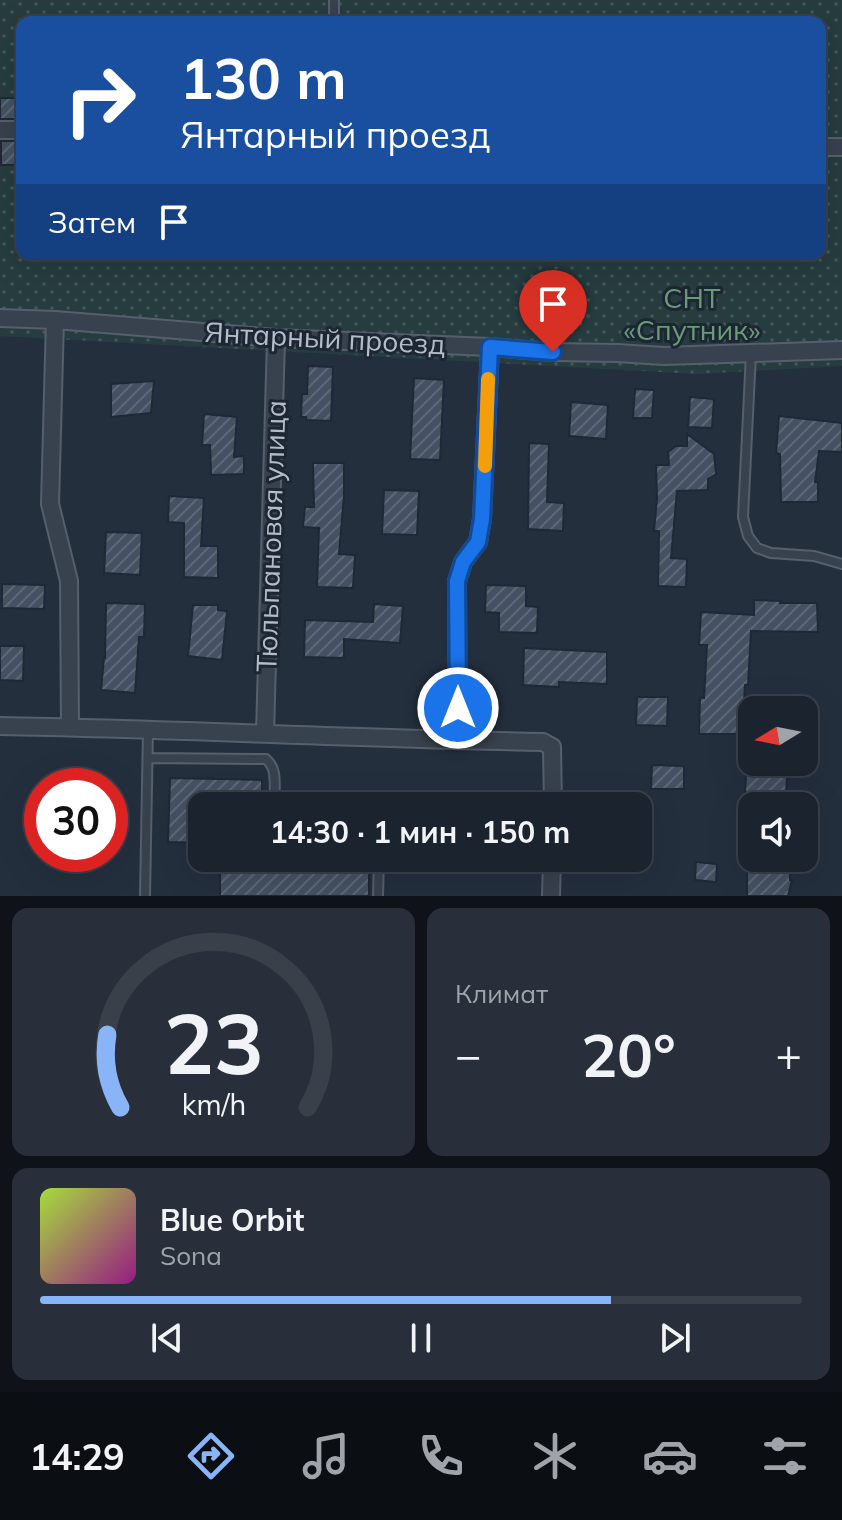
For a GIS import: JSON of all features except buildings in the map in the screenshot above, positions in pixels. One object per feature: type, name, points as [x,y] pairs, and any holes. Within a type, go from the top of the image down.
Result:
[{"type":"street","name":"Янтарный проезд","points":[[0,318],[276,338],[553,352],[664,356],[842,350]]},
{"type":"street","points":[[55,320],[50,504],[69,581],[70,726]]},
{"type":"street","name":"Тюльпановая улица","points":[[265,734],[276,338]]},
{"type":"street","points":[[458,740],[457,581],[463,562],[478,542],[482,519],[490,347]]},
{"type":"street","points":[[0,726],[543,742],[552,747],[553,792]]},
{"type":"street","points":[[551,896],[552,872]]},
{"type":"lane","points":[[751,353],[743,517],[748,536],[757,548],[771,553],[814,556],[842,564]]},
{"type":"lane","points":[[145,896],[148,729]]},
{"type":"lane","points":[[148,758],[266,759],[274,771],[274,792]]},
{"type":"lane","points":[[378,896],[379,872]]},
{"type":"green space","name":"СНТ «Спутник»","points":[[0,0],[842,0],[842,366],[696,374],[0,336]]},
{"type":"slow traffic","points":[[485,466],[488,379]]},
{"type":"route","points":[[458,708],[457,581],[463,562],[478,542],[482,519],[490,347],[553,352]]}]
